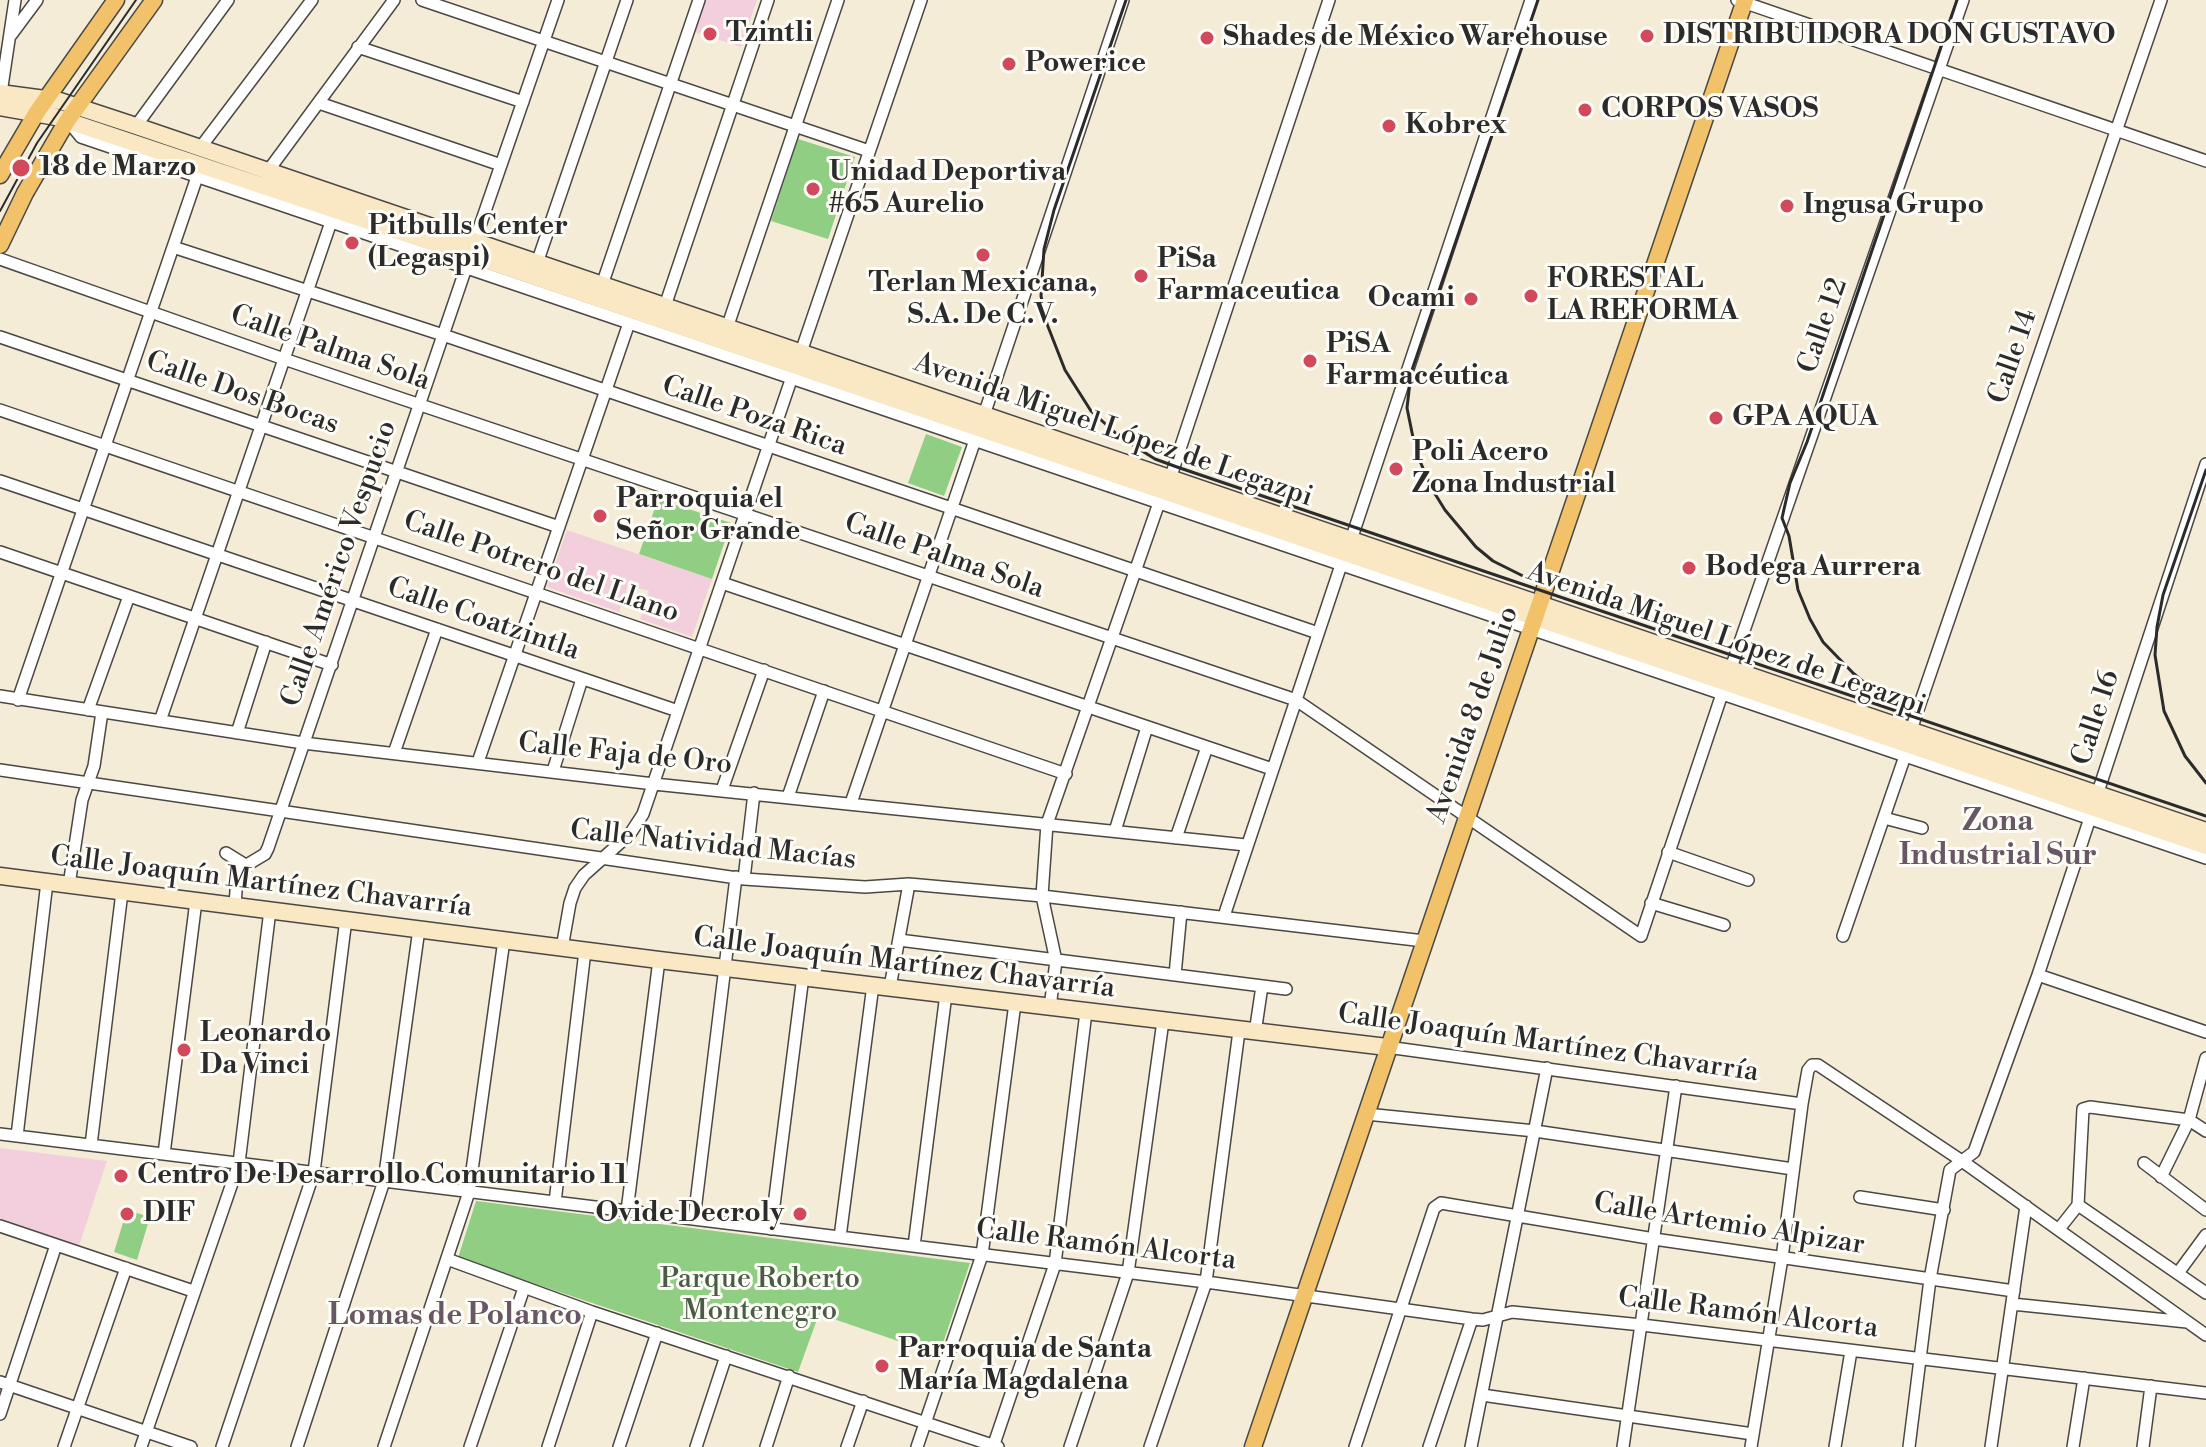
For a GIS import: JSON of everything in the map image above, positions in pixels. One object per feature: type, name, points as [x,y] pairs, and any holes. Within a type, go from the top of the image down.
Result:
[{"type":"main road","points":[[0,175],[41,106],[116,0]]},
{"type":"main road","points":[[0,245],[25,193],[72,114],[154,0]]},
{"type":"main road","name":"Avenida 8 de Julio","points":[[1253,1447],[1742,1]]},
{"type":"main road","name":"Avenida Miguel López de Legazpi","points":[[0,98],[136,126],[268,171],[470,255],[537,263],[727,328],[796,366],[984,415],[1165,490]]},
{"type":"main road","name":"Avenida Miguel López de Legazpi","points":[[72,114],[796,366],[1165,490],[1316,535],[1535,617],[2206,846]]},
{"type":"main road","name":"Avenida Miguel López de Legazpi","points":[[1316,535],[1351,540],[1535,617],[1731,668],[1911,730],[2093,807],[2206,831]]},
{"type":"main road","name":"Calle Joaquín Martínez Chavarría","points":[[0,876],[585,951],[1387,1047]]},
{"type":"street","points":[[0,98],[15,0]]},
{"type":"street","points":[[10,36],[37,0]]},
{"type":"street","points":[[136,126],[228,0]]},
{"type":"street","points":[[200,148],[312,0]]},
{"type":"street","points":[[268,171],[394,0]]},
{"type":"street","points":[[422,0],[869,151]]},
{"type":"street","name":"Calle Américo Vespucio","points":[[235,906],[240,869],[265,854],[558,0]]},
{"type":"street","points":[[537,263],[627,0]]},
{"type":"street","points":[[602,285],[699,0]]},
{"type":"street","points":[[665,306],[768,0]]},
{"type":"street","points":[[727,328],[838,0]]},
{"type":"street","points":[[562,948],[575,888],[584,875],[630,834],[643,814],[921,0]]},
{"type":"street","points":[[984,415],[1123,0]]},
{"type":"street","points":[[1050,1007],[1056,961],[1042,896],[1047,824],[1165,490],[1329,0]]},
{"type":"street","points":[[1351,540],[1531,0]]},
{"type":"street","name":"Calle 12","points":[[1731,668],[1963,0]]},
{"type":"street","name":"Calle 14","points":[[1911,730],[2161,0]]},
{"type":"street","points":[[1742,1],[2206,161]]},
{"type":"street","points":[[358,47],[523,102]]},
{"type":"street","points":[[319,103],[501,165]]},
{"type":"street","name":"Avenida Miguel López de Legazpi","points":[[72,114],[81,137],[331,222],[470,255],[629,323],[796,366],[975,440],[1165,490],[1341,565],[1535,617],[1722,694],[1905,756],[2093,807],[2206,858]]},
{"type":"street","points":[[18,700],[197,177]]},
{"type":"street","points":[[160,721],[331,222]]},
{"type":"street","name":"Calle Poza Rica","points":[[173,247],[443,335],[1318,633]]},
{"type":"street","name":"Calle Palma Sola","points":[[0,259],[284,359],[1296,700],[1641,936],[1651,903]]},
{"type":"street","points":[[478,762],[629,323]]},
{"type":"street","name":"Calle Dos Bocas","points":[[0,337],[559,527]]},
{"type":"street","name":"Calle Potrero del Llano","points":[[0,410],[1066,774]]},
{"type":"street","points":[[851,803],[975,440]]},
{"type":"street","name":"Calle 16","points":[[1909,1447],[1930,1279],[1950,1170],[1974,1152],[2038,975],[2206,464]]},
{"type":"street","name":"Calle Coatzintla","points":[[0,481],[678,711]]},
{"type":"street","points":[[0,552],[332,665]]},
{"type":"street","points":[[1224,916],[1341,565]]},
{"type":"street","points":[[722,583],[1272,769]]},
{"type":"street","points":[[88,710],[129,596]]},
{"type":"street","points":[[394,753],[437,629]]},
{"type":"street","points":[[237,733],[266,642]]},
{"type":"street","points":[[722,790],[764,670]]},
{"type":"street","points":[[553,771],[582,679]]},
{"type":"street","points":[[788,797],[824,691]]},
{"type":"street","points":[[1722,694],[1651,903],[1724,925]]},
{"type":"street","name":"Calle Faja de Oro","points":[[0,696],[303,743],[654,784],[1246,845]]},
{"type":"street","points":[[69,885],[82,800],[94,766],[102,712]]},
{"type":"street","points":[[1115,831],[1147,727]]},
{"type":"street","points":[[1176,838],[1207,747]]},
{"type":"street","points":[[1843,936],[1905,756]]},
{"type":"street","name":"Calle Natividad Macías","points":[[0,770],[740,878],[865,887],[909,884],[1042,896],[1424,941]]},
{"type":"street","points":[[694,1219],[754,793]]},
{"type":"street","points":[[1884,818],[1922,828]]},
{"type":"street","points":[[1668,852],[1748,880]]},
{"type":"street","points":[[226,853],[247,866]]},
{"type":"street","points":[[17,1136],[47,882]]},
{"type":"street","points":[[840,1237],[881,986],[899,940],[909,884]]},
{"type":"street","points":[[91,1145],[122,892]]},
{"type":"street","points":[[164,1154],[196,901]]},
{"type":"street","points":[[141,1447],[239,1163],[270,910]]},
{"type":"street","points":[[1175,975],[1181,912]]},
{"type":"street","points":[[222,1447],[314,1172],[346,919]]},
{"type":"street","points":[[297,1447],[384,1181],[419,929]]},
{"type":"street","points":[[384,1447],[469,1192],[504,940]]},
{"type":"street","points":[[899,940],[1286,989]]},
{"type":"street","points":[[555,1202],[585,951]]},
{"type":"street","points":[[627,1211],[659,960]]},
{"type":"street","points":[[2038,975],[2206,1032]]},
{"type":"street","points":[[771,1229],[803,976]]},
{"type":"street","points":[[1150,1447],[1206,1282],[1247,1032],[1262,986]]},
{"type":"street","points":[[914,1246],[946,994]]},
{"type":"street","points":[[917,1447],[982,1255],[1015,1003]]},
{"type":"street","points":[[447,1259],[592,1312],[995,1447],[1055,1264],[1086,1012]]},
{"type":"street","points":[[1070,1447],[1128,1273],[1163,1021]]},
{"type":"street","name":"Calle Joaquín Martínez Chavarría","points":[[1387,1047],[1802,1104]]},
{"type":"street","points":[[2161,1177],[2189,1120],[2206,1058]]},
{"type":"street","points":[[1751,1447],[1770,1340],[1802,1104],[1808,1070],[1812,1065],[1818,1065],[1962,1161],[2206,1335]]},
{"type":"street","points":[[1471,1447],[1547,1068]]},
{"type":"street","points":[[1623,1447],[1676,1086]]},
{"type":"street","points":[[2059,1229],[2078,1205],[2083,1109],[2090,1107],[2189,1120],[2206,1131]]},
{"type":"street","points":[[1366,1114],[1535,1131],[1793,1169]]},
{"type":"street","name":"Calle Ramón Alcorta","points":[[0,1134],[1206,1282],[1472,1319],[1483,1320],[1512,1312],[1642,1325],[2206,1393]]},
{"type":"street","points":[[2144,1163],[2206,1210]]},
{"type":"street","points":[[1860,1197],[1944,1210]]},
{"type":"street","name":"Calle Artemio Alpizar","points":[[1402,1310],[1434,1208],[1443,1203],[1654,1239],[1930,1279],[2013,1298],[2188,1322]]},
{"type":"street","points":[[2078,1205],[2206,1293]]},
{"type":"street","points":[[1991,1447],[2026,1206]]},
{"type":"street","points":[[0,1226],[193,1291]]},
{"type":"street","points":[[2178,1273],[2206,1235]]},
{"type":"street","points":[[0,1414],[5,1384],[56,1245]]},
{"type":"street","points":[[64,1447],[126,1268]]},
{"type":"street","points":[[470,1447],[524,1288]]},
{"type":"street","points":[[1355,1447],[1402,1310]]},
{"type":"street","points":[[548,1447],[592,1312]]},
{"type":"street","points":[[1429,1447],[1472,1319]]},
{"type":"street","points":[[619,1447],[657,1333]]},
{"type":"street","points":[[1835,1447],[1851,1351]]},
{"type":"street","points":[[696,1447],[726,1356]]},
{"type":"street","points":[[766,1447],[789,1376]]},
{"type":"street","points":[[2073,1447],[2084,1378]]},
{"type":"street","points":[[5,1384],[191,1447]]},
{"type":"street","points":[[2143,1447],[2151,1386]]},
{"type":"street","points":[[1482,1395],[1753,1434]]},
{"type":"street","points":[[847,1447],[863,1401]]},
{"type":"shaded area","points":[[706,0],[757,0],[741,47],[695,32]]},
{"type":"shaded area","points":[[567,530],[712,579],[692,637],[640,619],[649,591],[628,585],[619,612],[547,587]]},
{"type":"shaded area","points":[[0,1148],[107,1161],[79,1246],[0,1219]]},
{"type":"green space","name":"Unidad Deportiva #65 Aurelio","points":[[798,139],[855,157],[828,239],[771,221]]},
{"type":"green space","points":[[926,434],[962,447],[944,496],[908,483]]},
{"type":"green space","points":[[658,499],[731,523],[712,579],[639,554]]},
{"type":"green space","name":"Parque Roberto Montenegro","points":[[476,1201],[970,1263],[939,1355],[819,1314],[798,1372],[458,1258]]},
{"type":"green space","points":[[127,1210],[150,1217],[137,1260],[114,1252]]},
{"type":"tram line","points":[[0,211],[37,143],[136,0]]},
{"type":"railway","points":[[1126,0],[1054,210],[1044,249],[1041,296],[1047,324],[1065,370],[1091,411],[1120,437],[1155,459],[1177,467],[2206,816]]},
{"type":"railway","points":[[1525,577],[1493,561],[1476,547],[1445,510],[1416,452],[1407,408],[1411,373],[1538,0]]},
{"type":"railway","points":[[1899,705],[1873,690],[1823,642],[1798,590],[1789,536],[1782,518],[1790,483],[1807,442],[1957,0]]},
{"type":"railway","points":[[2206,470],[2163,595],[2155,655],[2164,711],[2185,756],[2206,783]]},
{"type":"place","name":"Tzintli","points":[[710,34]]},
{"type":"place","name":"DISTRIBUIDORA DON GUSTAVO","points":[[1647,36]]},
{"type":"place","name":"Shades de México Warehouse","points":[[1207,38]]},
{"type":"place","name":"Powerice","points":[[1009,64]]},
{"type":"place","name":"CORPOS VASOS","points":[[1585,110]]},
{"type":"place","name":"Kobrex","points":[[1389,126]]},
{"type":"place","name":"18 de Marzo","points":[[21,168]]},
{"type":"place","name":"Unidad Deportiva #65 Aurelio","points":[[813,189]]},
{"type":"place","name":"Ingusa Grupo","points":[[1787,206]]},
{"type":"place","name":"Pitbulls Center (Legaspi)","points":[[352,243]]},
{"type":"place","name":"Terlan Mexicana, S.A. De C.V.","points":[[983,255]]},
{"type":"place","name":"PiSa Farmaceutica","points":[[1141,276]]},
{"type":"place","name":"FORESTAL LA REFORMA","points":[[1531,296]]},
{"type":"place","name":"Ocami","points":[[1471,299]]},
{"type":"place","name":"PiSA Farmacéutica","points":[[1310,361]]},
{"type":"place","name":"GPA AQUA","points":[[1716,418]]},
{"type":"place","name":"Poli Acero Zona Industrial","points":[[1396,469]]},
{"type":"place","name":"Parroquia el Señor Grande","points":[[600,516]]},
{"type":"place","name":"Bodega Aurrera","points":[[1689,568]]},
{"type":"place","name":"Leonardo Da Vinci","points":[[184,1050]]},
{"type":"place","name":"Centro De Desarrollo Comunitario 11","points":[[121,1176]]},
{"type":"place","name":"DIF","points":[[127,1214]]},
{"type":"place","name":"Ovide Decroly","points":[[800,1214]]},
{"type":"place","name":"Parroquia de Santa María Magdalena","points":[[882,1366]]},
{"type":"district","name":"Zona Industrial Sur","points":[[1998,840]]},
{"type":"district","name":"Lomas de Polanco","points":[[455,1317]]}]
